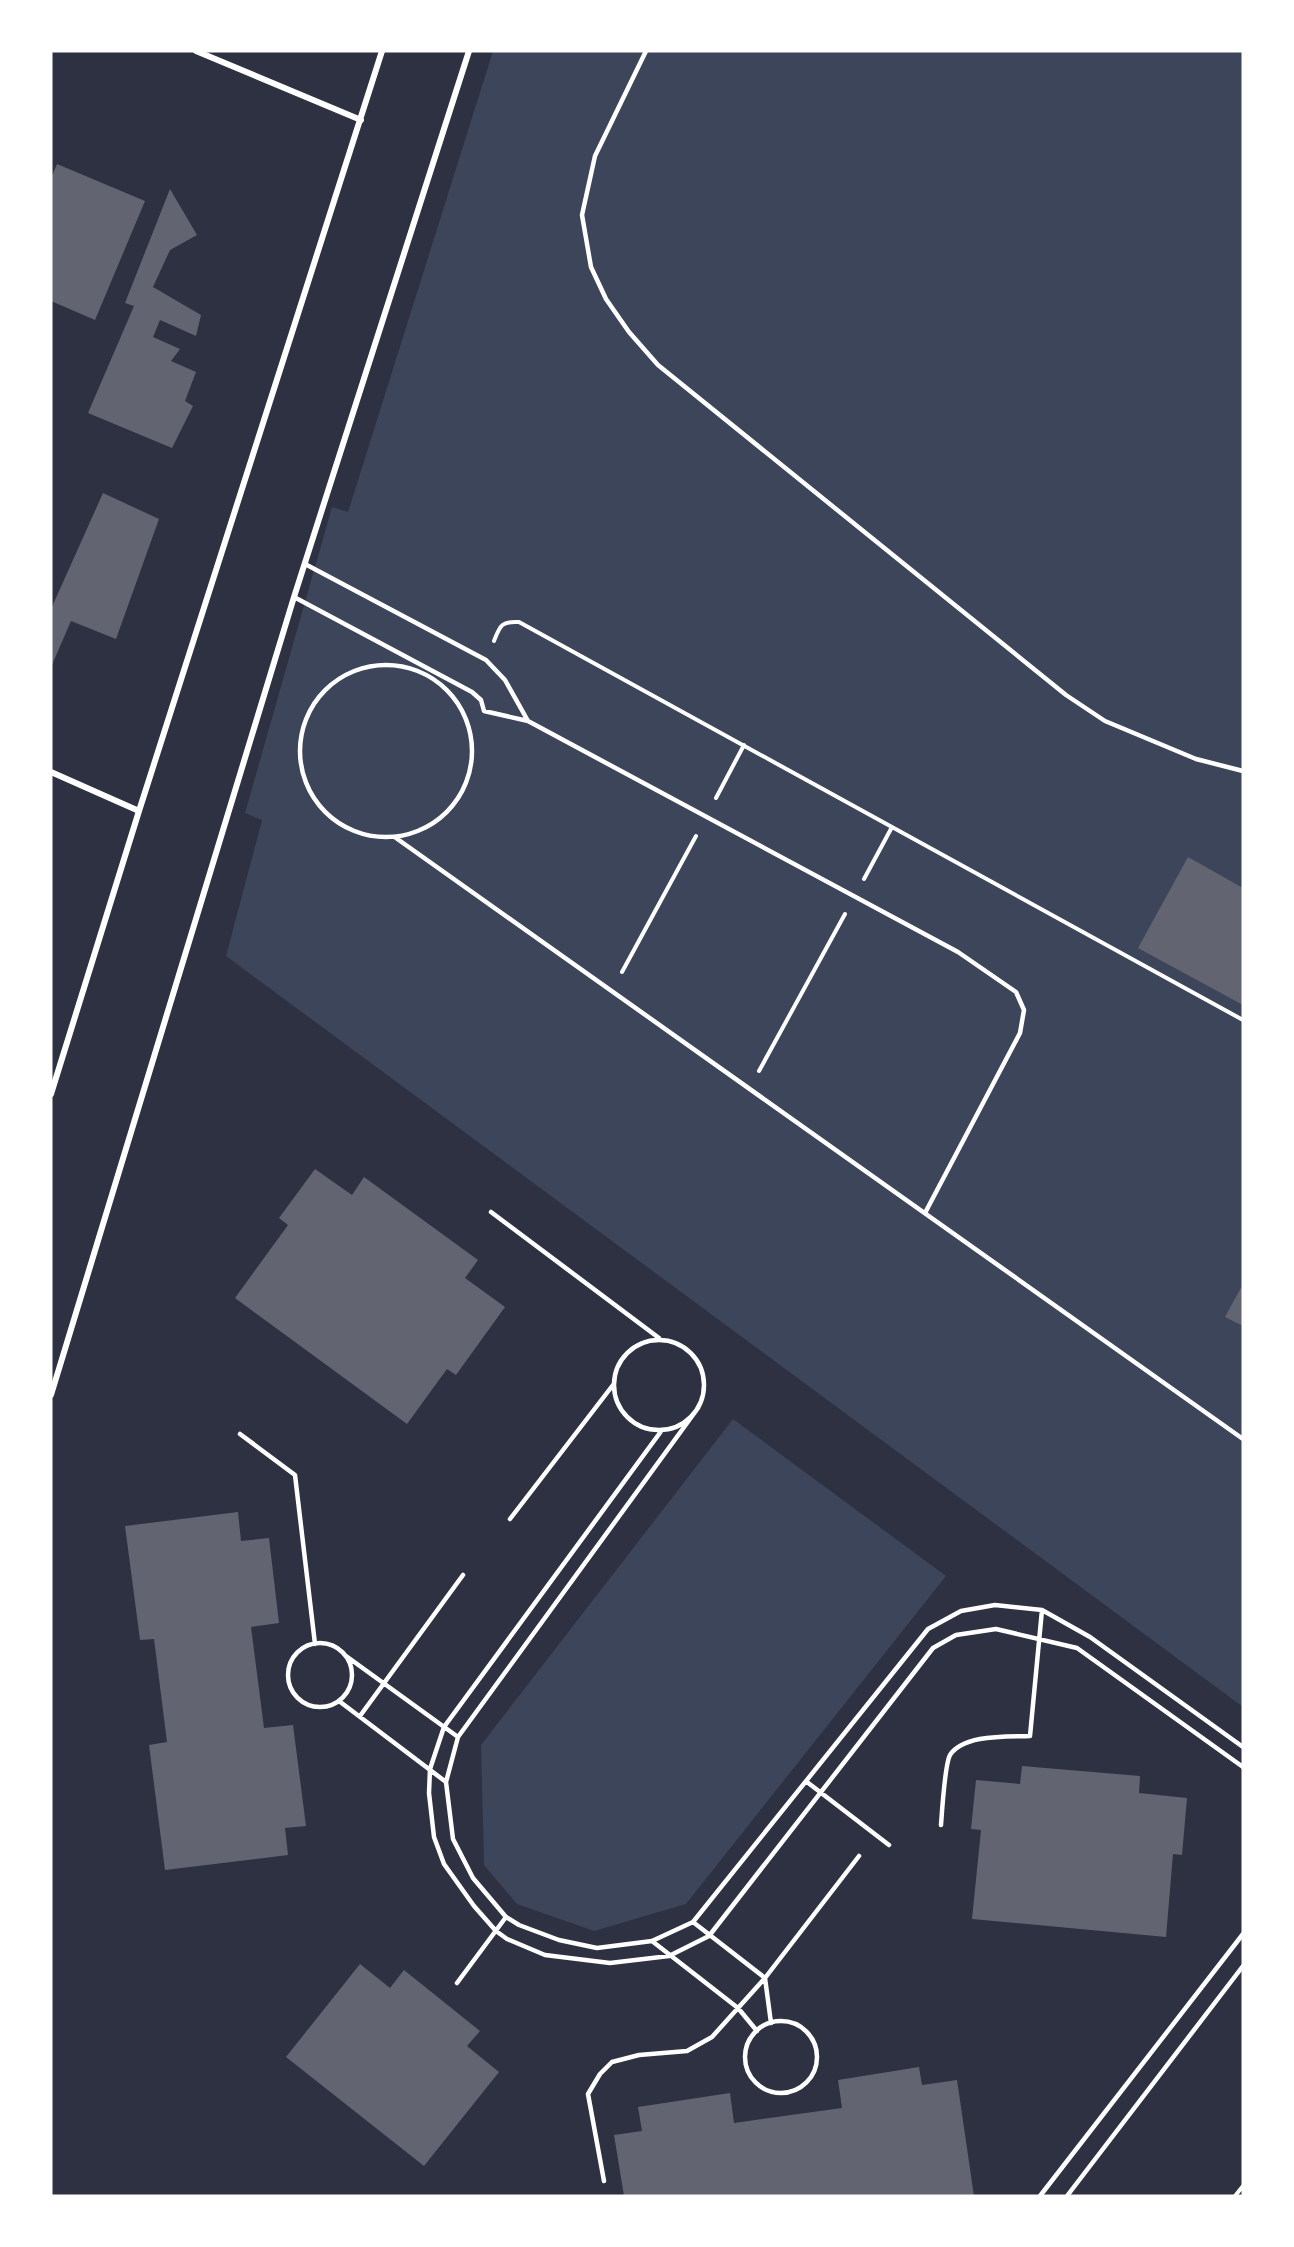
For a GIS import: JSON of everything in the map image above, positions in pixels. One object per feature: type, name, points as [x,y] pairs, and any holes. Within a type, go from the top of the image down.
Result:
[{"type":"street","points":[[196,51],[361,120]]},
{"type":"street","points":[[51,1094],[382,51]]},
{"type":"street","points":[[51,1395],[294,597],[469,51]]},
{"type":"street","points":[[51,772],[139,811]]},
{"type":"lane","points":[[646,51],[594,156],[582,215],[591,267],[606,299],[629,332],[658,365],[1066,695],[1105,721],[1196,759],[1243,771]]},
{"type":"lane","points":[[305,564],[486,660],[505,680],[528,721]]},
{"type":"lane","points":[[294,597],[472,692],[481,700],[484,711],[528,721],[958,952],[1016,992],[1024,1010],[1020,1033],[925,1213]]},
{"type":"lane","points":[[396,838],[422,831],[445,816],[462,794],[471,769],[472,742],[465,715],[450,693],[427,674],[399,665],[368,666],[340,676],[318,695],[304,721],[299,751],[304,780],[318,805],[340,826],[368,837],[396,838],[1243,1439]]},
{"type":"lane","points":[[491,1212],[660,1339]]},
{"type":"lane","points":[[698,1408],[689,1419],[676,1427],[662,1430],[647,1429],[633,1423],[622,1412],[615,1399],[612,1384],[615,1370],[622,1357],[632,1347],[646,1341],[660,1339],[675,1342],[689,1350],[699,1363],[704,1378],[704,1393],[698,1408],[458,1737],[446,1782],[453,1839],[473,1878],[506,1917],[519,1925],[559,1940],[597,1948],[652,1941],[693,1922],[928,1629],[961,1611],[995,1605],[1042,1610],[1090,1636],[1243,1747]]},
{"type":"lane","points":[[510,1519],[612,1384]]},
{"type":"lane","points":[[662,1430],[444,1727],[430,1769],[429,1793],[434,1837],[444,1864],[474,1906],[496,1931],[507,1939],[545,1955],[610,1963],[669,1956],[709,1936],[933,1648],[956,1635],[996,1629],[1077,1648],[1243,1767]]},
{"type":"lane","points":[[240,1434],[295,1475],[315,1644]]},
{"type":"lane","points":[[360,1716],[463,1575]]},
{"type":"lane","points":[[941,1825],[949,1757],[959,1745],[1001,1737],[1030,1736],[1042,1610]]},
{"type":"lane","points":[[344,1654],[352,1674],[351,1684],[339,1701],[319,1708],[309,1705],[292,1693],[287,1672],[296,1653],[315,1644],[335,1648],[344,1654],[458,1737]]},
{"type":"lane","points":[[339,1701],[446,1782]]},
{"type":"lane","points":[[807,1782],[889,1845]]},
{"type":"lane","points":[[604,2181],[588,2094],[600,2074],[612,2062],[687,2051],[712,2037],[765,1978],[859,1856]]},
{"type":"lane","points":[[457,1983],[506,1917]]},
{"type":"lane","points":[[693,1922],[765,1978],[771,2023]]},
{"type":"lane","points":[[1041,2196],[1243,1934]]},
{"type":"lane","points":[[652,1941],[738,2008],[757,2031]]},
{"type":"lane","points":[[1066,2196],[1243,1966]]},
{"type":"lane","points":[[783,2021],[795,2024],[806,2031],[813,2040],[817,2052],[817,2064],[813,2076],[805,2085],[782,2094],[770,2092],[759,2086],[751,2077],[746,2065],[745,2053],[749,2041],[757,2031],[771,2023],[783,2021]]},
{"type":"path","points":[[486,660],[500,627],[508,621],[519,621],[1243,1020]]},
{"type":"path","points":[[611,991],[744,745]]},
{"type":"path","points":[[749,1089],[892,827]]},
{"type":"path","points":[[1235,2196],[1243,2186]]},
{"type":"shaded area","points":[[493,51],[1243,51],[1243,1707],[226,956],[262,820],[245,813],[332,507],[348,512]]},
{"type":"shaded area","points":[[733,1419],[946,1576],[686,1904],[594,1931],[517,1904],[484,1865],[481,1745]]},
{"type":"building","points":[[57,164],[145,201],[95,320],[51,301],[51,178]]},
{"type":"building","points":[[170,189],[197,235],[170,250],[153,287],[201,315],[196,336],[160,320],[153,337],[180,349],[171,361],[196,372],[185,401],[193,406],[172,448],[88,413],[134,306],[125,303]]},
{"type":"building","points":[[103,493],[159,519],[116,639],[71,621],[51,667],[51,609]]},
{"type":"building","points":[[1188,857],[1243,888],[1243,1005],[1138,948]]},
{"type":"building","points":[[315,1169],[352,1195],[364,1177],[478,1260],[465,1278],[505,1307],[456,1375],[447,1369],[407,1424],[235,1298],[288,1225],[279,1218]]},
{"type":"building","points":[[1243,1284],[1243,1326],[1225,1317]]},
{"type":"building","points":[[238,1512],[241,1541],[269,1538],[279,1623],[251,1627],[264,1728],[293,1725],[306,1826],[285,1828],[288,1855],[165,1870],[149,1745],[167,1742],[154,1639],[140,1640],[125,1526]]},
{"type":"building","points":[[1022,1766],[1140,1776],[1139,1793],[1187,1798],[1182,1855],[1173,1854],[1166,1937],[972,1919],[981,1830],[971,1829],[976,1780],[1020,1784]]},
{"type":"building","points":[[360,1964],[390,1988],[404,1970],[480,2031],[467,2046],[499,2072],[424,2166],[286,2057]]},
{"type":"building","points":[[919,2067],[922,2085],[957,2080],[974,2196],[624,2196],[614,2135],[642,2131],[638,2107],[730,2093],[734,2123],[842,2108],[838,2080]]}]
